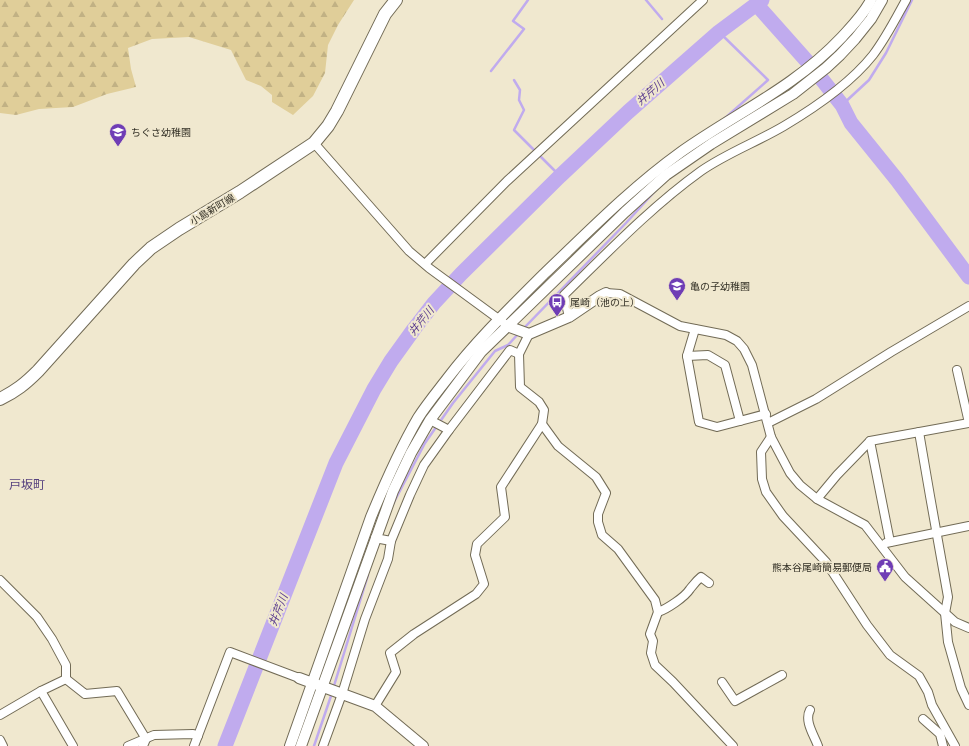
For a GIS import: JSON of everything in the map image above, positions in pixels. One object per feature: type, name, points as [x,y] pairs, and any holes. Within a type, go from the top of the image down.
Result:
[{"type":"main road","name":"小島新町線","points":[[0,399],[14,392],[38,371],[134,264],[151,248],[314,143],[328,126],[337,111],[385,14],[396,0]]},
{"type":"street","points":[[427,266],[507,181],[703,0]]},
{"type":"street","points":[[301,746],[393,490],[411,453],[430,420],[481,352],[625,212],[666,175],[790,90],[822,64],[871,0]]},
{"type":"street","points":[[822,64],[840,55],[855,40],[871,19],[882,0]]},
{"type":"street","points":[[569,317],[564,296],[631,229],[681,186],[703,170],[784,126],[822,101],[855,76],[874,53],[906,0]]},
{"type":"street","points":[[290,746],[322,686],[371,517],[401,450],[419,417],[438,390],[462,359],[498,319],[625,197],[661,167],[696,142],[790,90]]},
{"type":"street","points":[[314,143],[409,250],[427,266],[507,326],[529,334]]},
{"type":"street","points":[[375,706],[396,672],[390,653],[414,634],[476,594],[484,584],[475,555],[477,544],[505,517],[501,487],[542,424],[544,410],[539,402],[520,387],[519,354],[529,334],[569,317],[606,293],[620,294],[680,326],[726,335],[737,341],[744,349],[752,365],[771,437],[790,473],[800,485],[817,499],[865,525],[905,577],[955,622],[969,628]]},
{"type":"street","points":[[695,329],[687,356],[699,422],[717,427],[740,421],[767,418],[816,399],[891,352],[969,306]]},
{"type":"street","points":[[323,746],[342,694],[365,619],[388,559],[391,541],[424,465],[510,350],[519,354]]},
{"type":"street","points":[[687,356],[708,356],[725,365],[740,421]]},
{"type":"street","points":[[817,499],[837,474],[870,441],[969,423],[957,370]]},
{"type":"street","points":[[430,420],[449,430]]},
{"type":"street","points":[[542,424],[558,446],[596,477],[606,493],[598,514],[598,522],[602,535],[618,549],[655,600],[658,612],[650,634],[655,665],[733,746]]},
{"type":"street","points":[[919,432],[948,597],[945,613],[948,642],[961,688],[969,705]]},
{"type":"street","points":[[771,437],[761,452],[762,479],[766,492],[783,516],[826,562],[890,655],[919,676],[928,692],[932,705],[954,746]]},
{"type":"street","points":[[870,441],[890,542]]},
{"type":"street","points":[[879,544],[969,526]]},
{"type":"street","points":[[375,538],[391,541]]},
{"type":"street","points":[[658,612],[664,610],[690,590],[694,582],[701,577],[709,583]]},
{"type":"street","points":[[0,580],[37,617],[52,639],[66,665],[66,679]]},
{"type":"street","points":[[194,746],[230,652],[375,706],[421,745]]},
{"type":"street","points":[[722,682],[735,701],[782,675]]},
{"type":"street","points":[[0,715],[41,691],[66,679]]},
{"type":"street","points":[[66,679],[85,694],[117,691],[145,742]]},
{"type":"street","points":[[41,691],[72,746]]},
{"type":"street","points":[[810,710],[808,713],[808,722],[818,746]]},
{"type":"street","points":[[923,719],[940,734],[943,746]]},
{"type":"street","points":[[128,746],[145,742],[154,735],[193,734],[198,736]]},
{"type":"street","points":[[0,740],[3,746]]},
{"type":"green space","points":[[0,0],[354,0],[338,25],[328,45],[325,73],[313,96],[293,115],[272,102],[272,95],[261,86],[246,80],[231,50],[189,37],[152,39],[128,48],[131,69],[136,87],[107,94],[73,107],[39,109],[16,115],[0,113]]},
{"type":"waterway","points":[[491,71],[524,29],[513,21],[528,0]]},
{"type":"waterway","points":[[646,0],[662,19]]},
{"type":"waterway","name":"井芹川","points":[[225,746],[336,463],[374,389],[391,361],[414,329],[434,303],[461,274],[560,176],[628,112],[719,32],[762,0]]},
{"type":"waterway","points":[[842,105],[869,80],[886,53],[912,0]]},
{"type":"waterway","points":[[757,5],[813,68],[842,105],[851,123],[897,180],[969,277]]},
{"type":"waterway","points":[[719,32],[768,80],[724,119]]},
{"type":"waterway","points":[[514,80],[520,90],[519,100],[524,110],[514,130],[560,176]]},
{"type":"waterway","points":[[524,328],[656,190]]},
{"type":"waterway","points":[[393,504],[425,443],[453,403],[495,351],[508,345],[519,333]]},
{"type":"waterway","points":[[333,689],[368,575]]},
{"type":"waterway","points":[[314,746],[332,693]]},
{"type":"place","name":"ちぐさ幼稚園","points":[[118,147]]},
{"type":"place","name":"亀の子幼稚園","points":[[677,301]]},
{"type":"place","name":"尾崎（池の上）","points":[[557,317]]},
{"type":"place","name":"熊本谷尾崎簡易郵便局","points":[[885,582]]},
{"type":"district","name":"戸坂町","points":[[27,485]]}]
